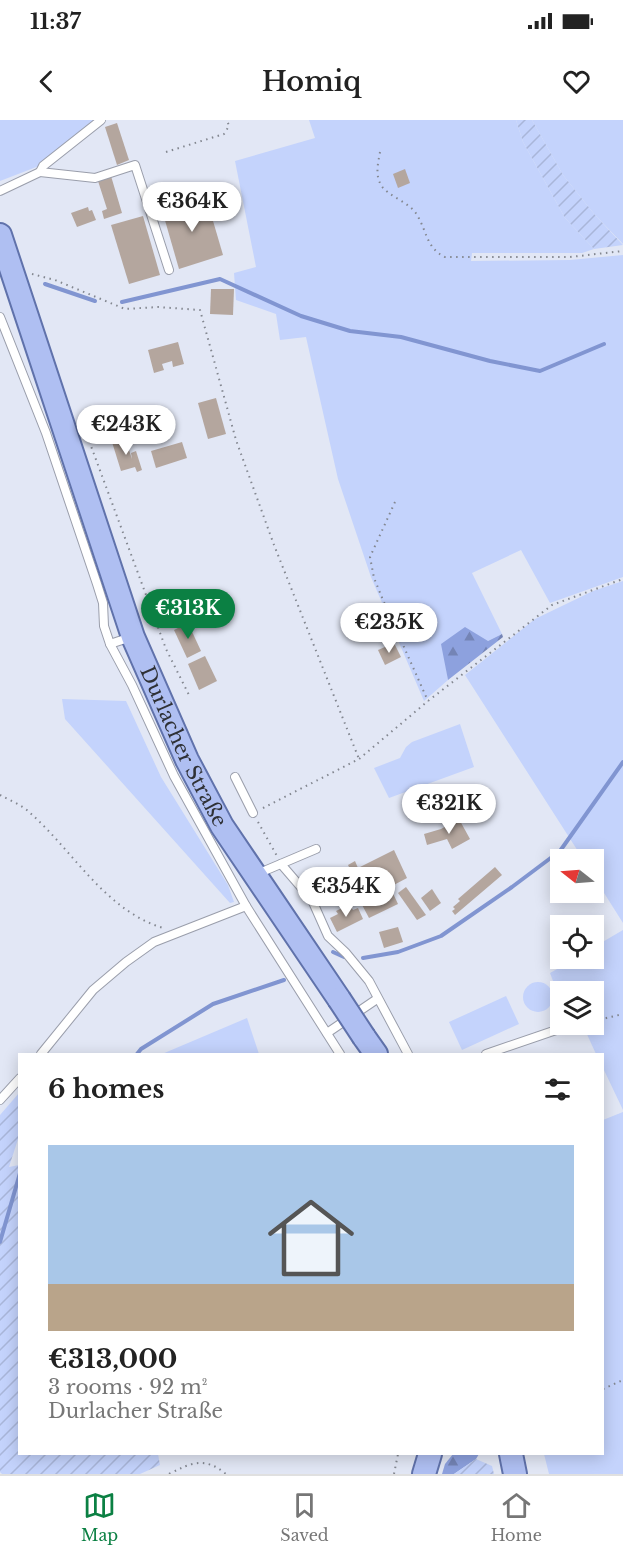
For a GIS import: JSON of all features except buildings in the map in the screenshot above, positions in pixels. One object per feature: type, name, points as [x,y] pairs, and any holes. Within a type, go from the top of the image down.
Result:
[{"type":"main road","name":"Durlacher Straße","points":[[0,235],[133,637],[187,760],[222,826],[370,1046]]},
{"type":"main road","points":[[511,1455],[515,1474]]},
{"type":"lane","points":[[40,172],[43,166],[101,120]]},
{"type":"lane","points":[[0,191],[40,172],[95,178],[135,165],[169,270]]},
{"type":"lane","points":[[0,317],[46,434],[97,584],[103,603],[104,626],[110,644],[132,685],[174,776],[246,906],[339,1053]]},
{"type":"lane","points":[[110,644],[133,637]]},
{"type":"lane","points":[[235,777],[253,813]]},
{"type":"lane","points":[[255,875],[316,849]]},
{"type":"lane","points":[[281,864],[312,900],[328,936],[346,953],[369,981],[407,1053]]},
{"type":"lane","points":[[42,1053],[93,990],[126,962],[154,942],[246,906]]},
{"type":"lane","points":[[327,1033],[377,999]]},
{"type":"lane","points":[[489,1053],[550,1032]]},
{"type":"lane","points":[[0,1100],[18,1080]]},
{"type":"path","points":[[166,152],[224,134],[229,126],[227,120]]},
{"type":"path","points":[[380,152],[376,171],[382,187],[417,213],[428,242],[437,253],[445,257],[570,257],[623,251]]},
{"type":"path","points":[[41,277],[55,280],[125,309],[200,310],[236,440],[274,545],[359,759]]},
{"type":"path","points":[[106,488],[166,649],[190,697]]},
{"type":"path","points":[[395,502],[370,557],[374,578],[428,701]]},
{"type":"path","points":[[281,864],[253,813],[359,759],[428,701],[552,605],[623,579]]},
{"type":"path","points":[[0,795],[27,809],[111,898],[150,924],[179,933]]},
{"type":"path","points":[[604,1018],[623,1014]]},
{"type":"path","points":[[604,1389],[623,1380]]},
{"type":"path","points":[[394,1474],[398,1455]]},
{"type":"path","points":[[169,1474],[189,1464],[206,1462],[225,1474]]},
{"type":"shaded area","points":[[0,120],[95,120],[39,166],[0,181]]},
{"type":"shaded area","points":[[309,120],[516,120],[523,142],[565,218],[594,249],[582,253],[472,253],[471,261],[570,260],[623,255],[623,577],[550,603],[521,550],[472,573],[502,634],[488,641],[442,643],[448,680],[424,701],[371,577],[338,479],[306,337],[280,340],[276,314],[236,300],[234,273],[256,267],[235,161],[315,138]]},
{"type":"shaded area","points":[[516,120],[532,120],[563,175],[623,245],[594,249],[565,218],[523,142]]},
{"type":"shaded area","points":[[532,120],[623,120],[623,244],[595,215],[563,175]]},
{"type":"shaded area","points":[[623,581],[623,923],[604,893],[604,849],[577,849],[465,675],[535,619],[593,591]]},
{"type":"shaded area","points":[[62,699],[126,701],[161,777],[228,885],[234,902],[230,903],[65,719]]},
{"type":"shaded area","points":[[460,724],[474,767],[389,798],[374,768],[400,758],[412,742]]},
{"type":"shaded area","points":[[623,930],[623,1110],[604,1070],[604,1053],[596,1053],[587,1035],[604,1035],[604,981],[553,981],[550,973],[557,969],[604,969],[604,941]]},
{"type":"shaded area","points":[[538,982],[549,986],[549,1008],[538,1012],[527,1008],[523,997],[527,986]]},
{"type":"shaded area","points":[[506,996],[519,1024],[462,1050],[449,1022]]},
{"type":"shaded area","points":[[247,1018],[259,1053],[164,1053]]},
{"type":"shaded area","points":[[18,1094],[18,1139],[9,1167],[18,1165],[18,1455],[158,1455],[160,1465],[140,1474],[2,1474],[0,1472],[0,1115]]},
{"type":"shaded area","points":[[623,1112],[623,1474],[549,1474],[544,1455],[604,1455],[604,1120]]},
{"type":"shaded area","points":[[476,1459],[492,1466],[494,1474],[454,1474]]},
{"type":"green space","points":[[465,627],[488,641],[502,634],[503,637],[448,680],[441,644]]},
{"type":"green space","points":[[452,1455],[478,1455],[454,1474],[442,1474],[445,1464]]},
{"type":"waterway","points":[[122,302],[220,279],[301,316],[350,331],[401,337],[490,361],[540,371],[604,344]]},
{"type":"waterway","points":[[45,284],[95,301]]},
{"type":"waterway","points":[[363,958],[398,952],[441,936],[560,851],[623,762]]},
{"type":"waterway","points":[[333,952],[344,957]]},
{"type":"waterway","points":[[138,1053],[213,1004],[284,980]]},
{"type":"waterway","points":[[0,1242],[18,1180]]}]
